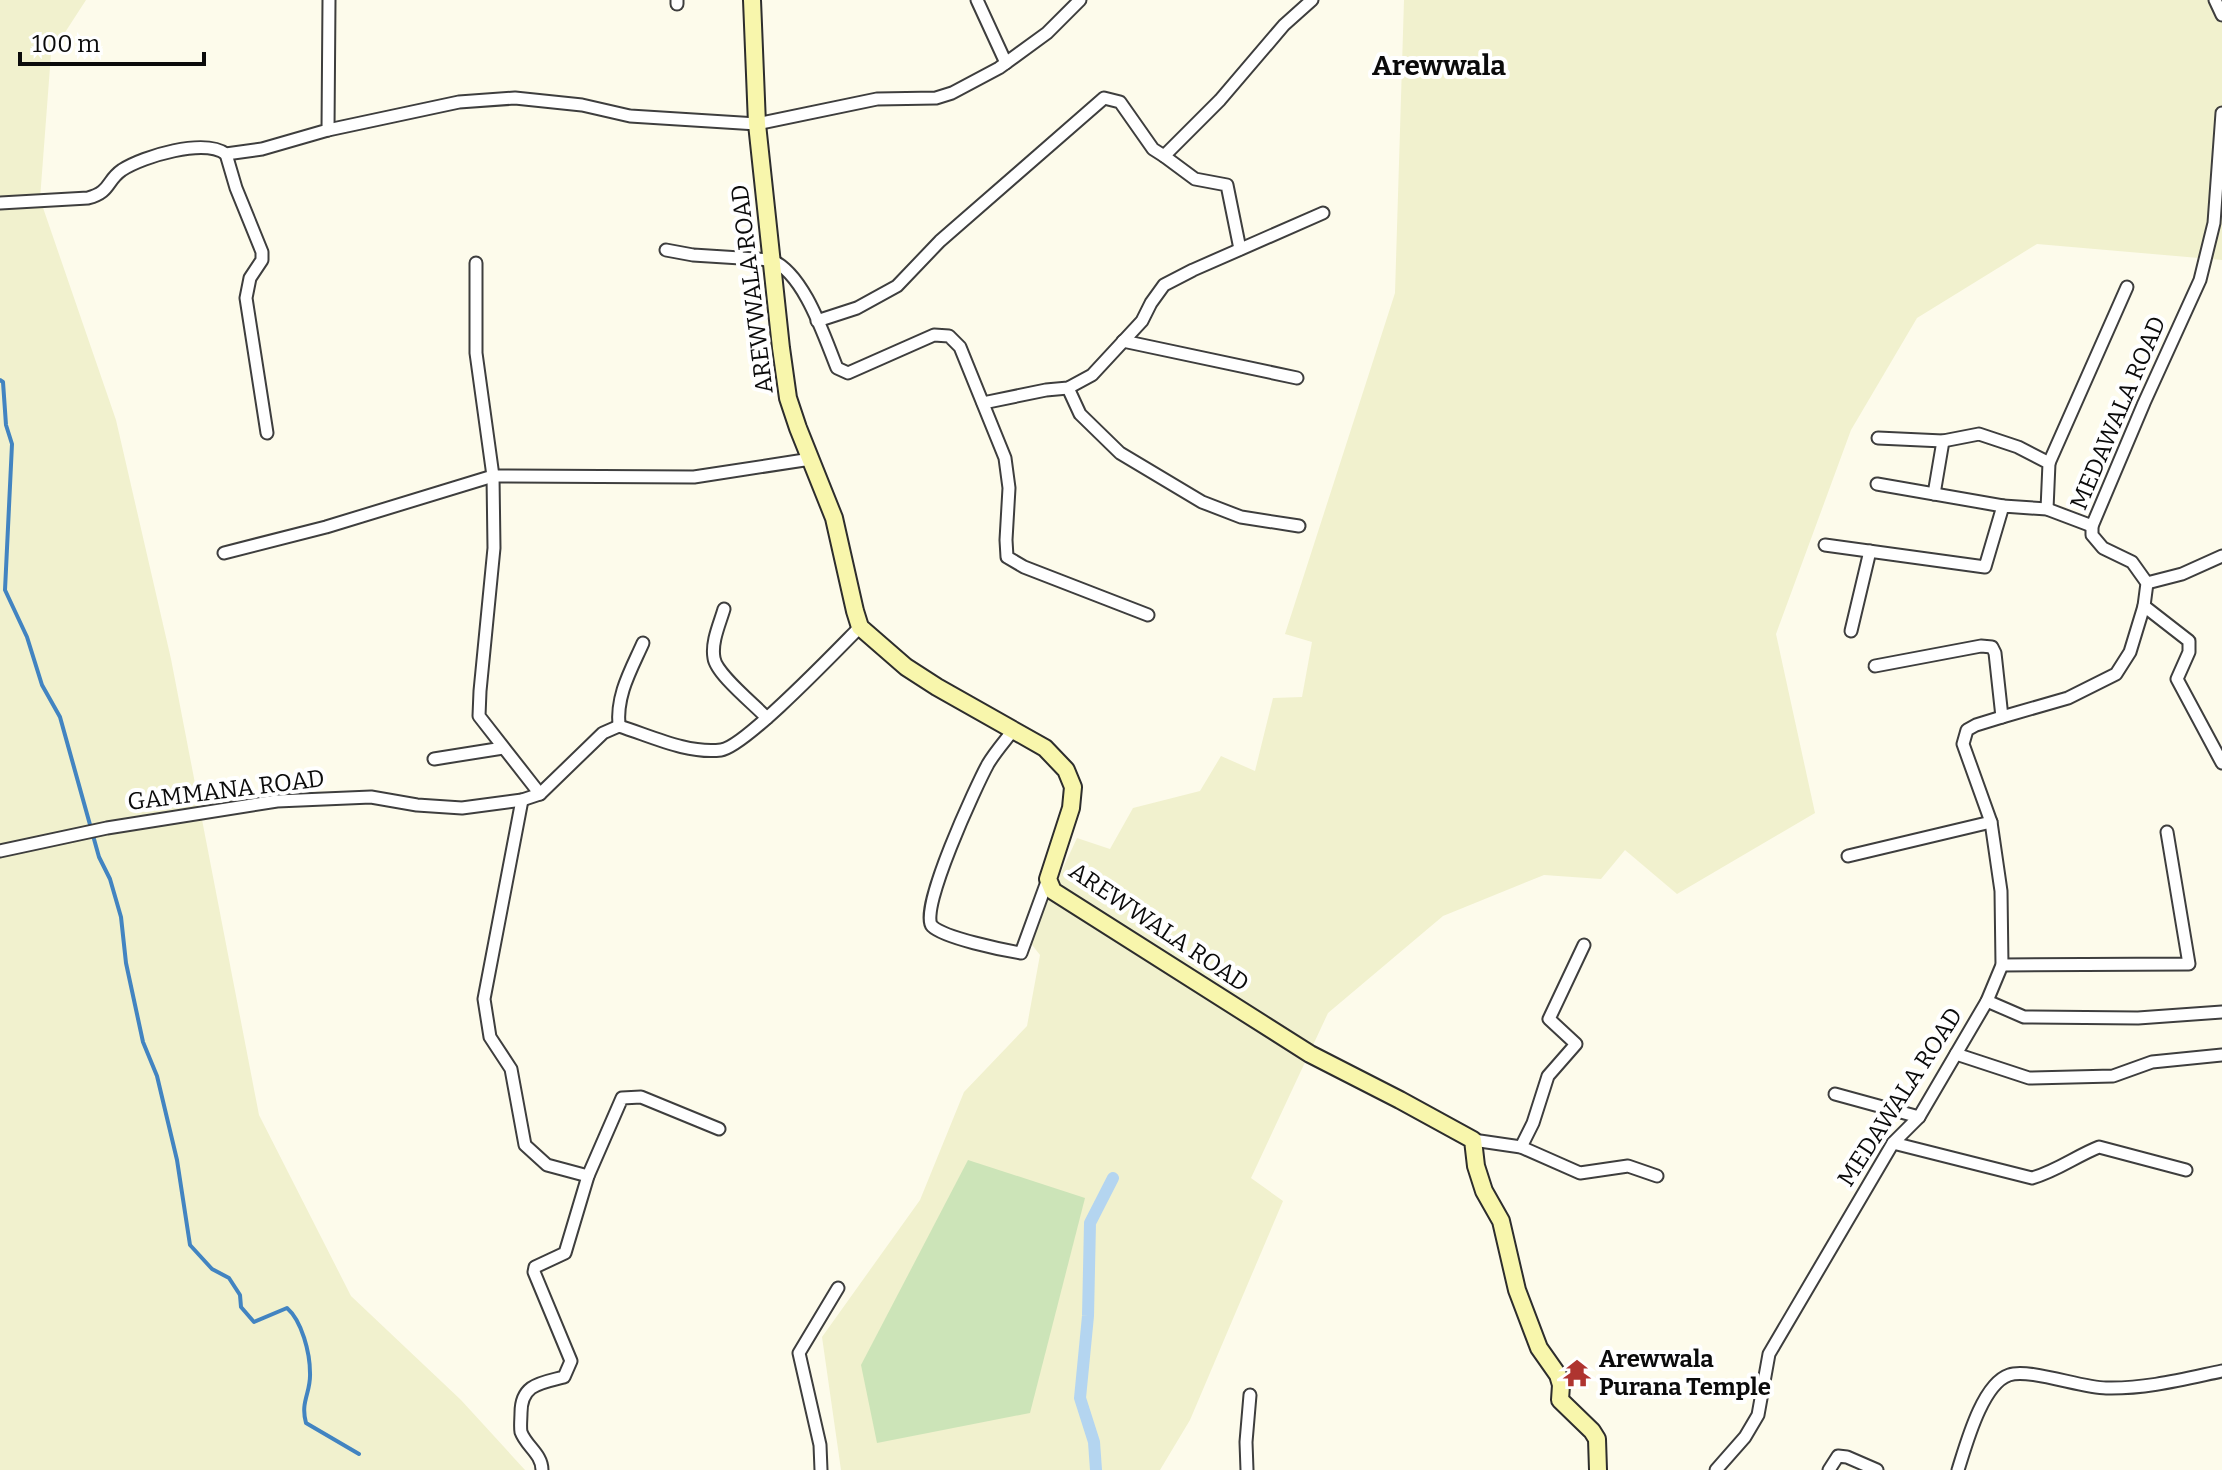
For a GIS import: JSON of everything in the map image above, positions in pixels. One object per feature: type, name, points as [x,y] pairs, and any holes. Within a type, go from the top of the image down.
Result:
[{"type":"street","points":[[328,130],[329,0]]},
{"type":"street","name":"AREWWALA ROAD","points":[[752,0],[757,124],[788,398],[834,518],[860,627],[906,667],[1045,748],[1066,770],[1073,787],[1071,808],[1048,879],[1053,891],[1310,1054],[1473,1140]]},
{"type":"street","points":[[977,0],[1006,63]]},
{"type":"street","points":[[0,203],[88,198],[100,195],[119,172],[141,160],[199,146],[218,149],[226,154],[262,149],[328,130],[459,102],[515,98],[582,105],[630,116],[757,124],[877,99],[936,98],[952,93],[1006,63],[1047,33],[1080,0]]},
{"type":"street","points":[[1164,156],[1220,100],[1284,25],[1312,0]]},
{"type":"street","points":[[2215,0],[2222,15]]},
{"type":"street","points":[[817,321],[857,308],[897,286],[940,241],[1104,98],[1120,102],[1153,149],[1195,179],[1227,185],[1240,249]]},
{"type":"street","name":"MEDAWALA ROAD","points":[[1716,1470],[1745,1437],[1758,1415],[1769,1354],[1893,1143],[1919,1117],[1987,1001],[2002,965],[2001,891],[1991,822],[1963,744],[1967,730],[2068,698],[2116,674],[2130,652],[2144,606],[2147,583],[2132,562],[2103,548],[2092,535],[2092,526],[2200,280],[2214,223],[2222,113]]},
{"type":"street","points":[[226,154],[262,252],[262,260],[250,278],[246,298],[267,433]]},
{"type":"street","points":[[983,403],[1068,388],[1092,375],[1142,321],[1164,285],[1323,213]]},
{"type":"street","points":[[666,250],[693,255],[771,260],[782,264],[794,277],[837,368],[848,373],[934,335],[949,336],[960,347],[1005,458],[1009,488],[1007,557],[1024,567],[1148,615]]},
{"type":"street","points":[[476,263],[476,353],[493,476],[494,548],[479,716],[540,794]]},
{"type":"street","points":[[2047,509],[2049,463],[2127,287]]},
{"type":"street","points":[[1123,341],[1297,378]]},
{"type":"street","points":[[1068,388],[1080,414],[1120,453],[1202,502],[1241,517],[1299,526]]},
{"type":"street","points":[[1878,438],[1943,441],[1979,434],[2018,447],[2049,463]]},
{"type":"street","points":[[1934,494],[1943,441]]},
{"type":"street","points":[[224,553],[326,527],[493,476],[694,477],[811,459]]},
{"type":"street","points":[[1877,484],[2003,506],[2047,509],[2092,526]]},
{"type":"street","points":[[1825,545],[1985,567],[2003,506]]},
{"type":"street","points":[[1851,631],[1870,551]]},
{"type":"street","points":[[2147,583],[2182,574],[2222,556]]},
{"type":"street","points":[[2144,606],[2189,641],[2189,652],[2177,679],[2222,763]]},
{"type":"street","points":[[724,609],[714,647],[714,660],[722,673],[767,718]]},
{"type":"street","points":[[643,643],[619,698],[619,726],[696,750],[725,749],[767,718],[860,627]]},
{"type":"street","points":[[1875,666],[1981,646],[1992,647],[2002,717]]},
{"type":"street","name":"GAMMANA ROAD","points":[[0,851],[91,832],[277,801],[371,797],[417,805],[462,808],[522,800],[540,794],[603,733],[619,726]]},
{"type":"street","points":[[1014,729],[988,763],[953,840],[930,907],[929,921],[933,927],[961,939],[1021,953],[1048,879]]},
{"type":"street","points":[[434,759],[503,748]]},
{"type":"street","points":[[522,800],[484,999],[490,1037],[511,1069],[525,1145],[547,1165],[588,1176]]},
{"type":"street","points":[[1848,856],[1991,822]]},
{"type":"street","points":[[2002,965],[2189,964],[2167,832]]},
{"type":"street","points":[[1521,1147],[1533,1123],[1548,1076],[1576,1044],[1549,1019],[1584,945]]},
{"type":"street","points":[[1987,1001],[2024,1017],[2138,1018],[2222,1012]]},
{"type":"street","points":[[1956,1054],[2029,1078],[2113,1076],[2152,1062],[2222,1055]]},
{"type":"street","points":[[1835,1094],[1919,1117]]},
{"type":"street","points":[[542,1470],[542,1463],[521,1432],[521,1404],[528,1390],[536,1384],[564,1377],[571,1361],[534,1272],[535,1267],[565,1253],[588,1176],[622,1098],[641,1097],[719,1129]]},
{"type":"street","points":[[1598,1470],[1597,1439],[1560,1400],[1558,1375],[1539,1348],[1517,1290],[1501,1221],[1480,1179],[1473,1140],[1521,1147],[1580,1173],[1628,1166],[1657,1176]]},
{"type":"street","points":[[1893,1143],[2032,1178],[2048,1174],[2099,1147],[2186,1170]]},
{"type":"street","points":[[821,1470],[820,1445],[799,1353],[838,1288]]},
{"type":"street","points":[[1958,1470],[1978,1409],[1999,1382],[2009,1375],[2025,1374],[2103,1388],[2147,1386],[2222,1371]]},
{"type":"street","points":[[1247,1470],[1250,1395]]},
{"type":"street","points":[[1829,1470],[1838,1456],[1877,1470]]},
{"type":"green space","points":[[0,0],[86,0],[51,54],[40,199],[116,420],[171,659],[259,1115],[351,1296],[461,1400],[525,1470],[0,1470]]},
{"type":"green space","points":[[1404,0],[2222,0],[2222,260],[2037,244],[1917,318],[1851,430],[1776,634],[1815,813],[1677,894],[1625,850],[1601,879],[1544,875],[1443,916],[1328,1013],[1251,1178],[1283,1201],[1190,1420],[1160,1470],[841,1470],[822,1337],[920,1200],[964,1092],[1027,1026],[1040,955],[1029,941],[1077,838],[1110,849],[1133,808],[1200,791],[1221,756],[1255,771],[1273,698],[1302,697],[1312,642],[1285,634],[1395,293]]},
{"type":"green space","points":[[968,1160],[1085,1198],[1030,1413],[877,1443],[861,1365]]},
{"type":"waterway","points":[[0,380],[3,382],[6,425],[12,444],[5,590],[27,637],[42,685],[60,717],[99,857],[110,879],[121,917],[126,963],[143,1042],[157,1076],[177,1160],[190,1245],[212,1269],[229,1278],[240,1295],[241,1307],[254,1322],[287,1308],[292,1314],[304,1338],[310,1365],[304,1409],[306,1423],[359,1454]]},
{"type":"waterway","points":[[1096,1470],[1094,1442],[1080,1398],[1088,1316],[1090,1223],[1113,1178]]},
{"type":"place","name":"Arewwala Purana Temple","points":[[1577,1373]]},
{"type":"district","name":"Arewwala","points":[[1439,65]]}]
